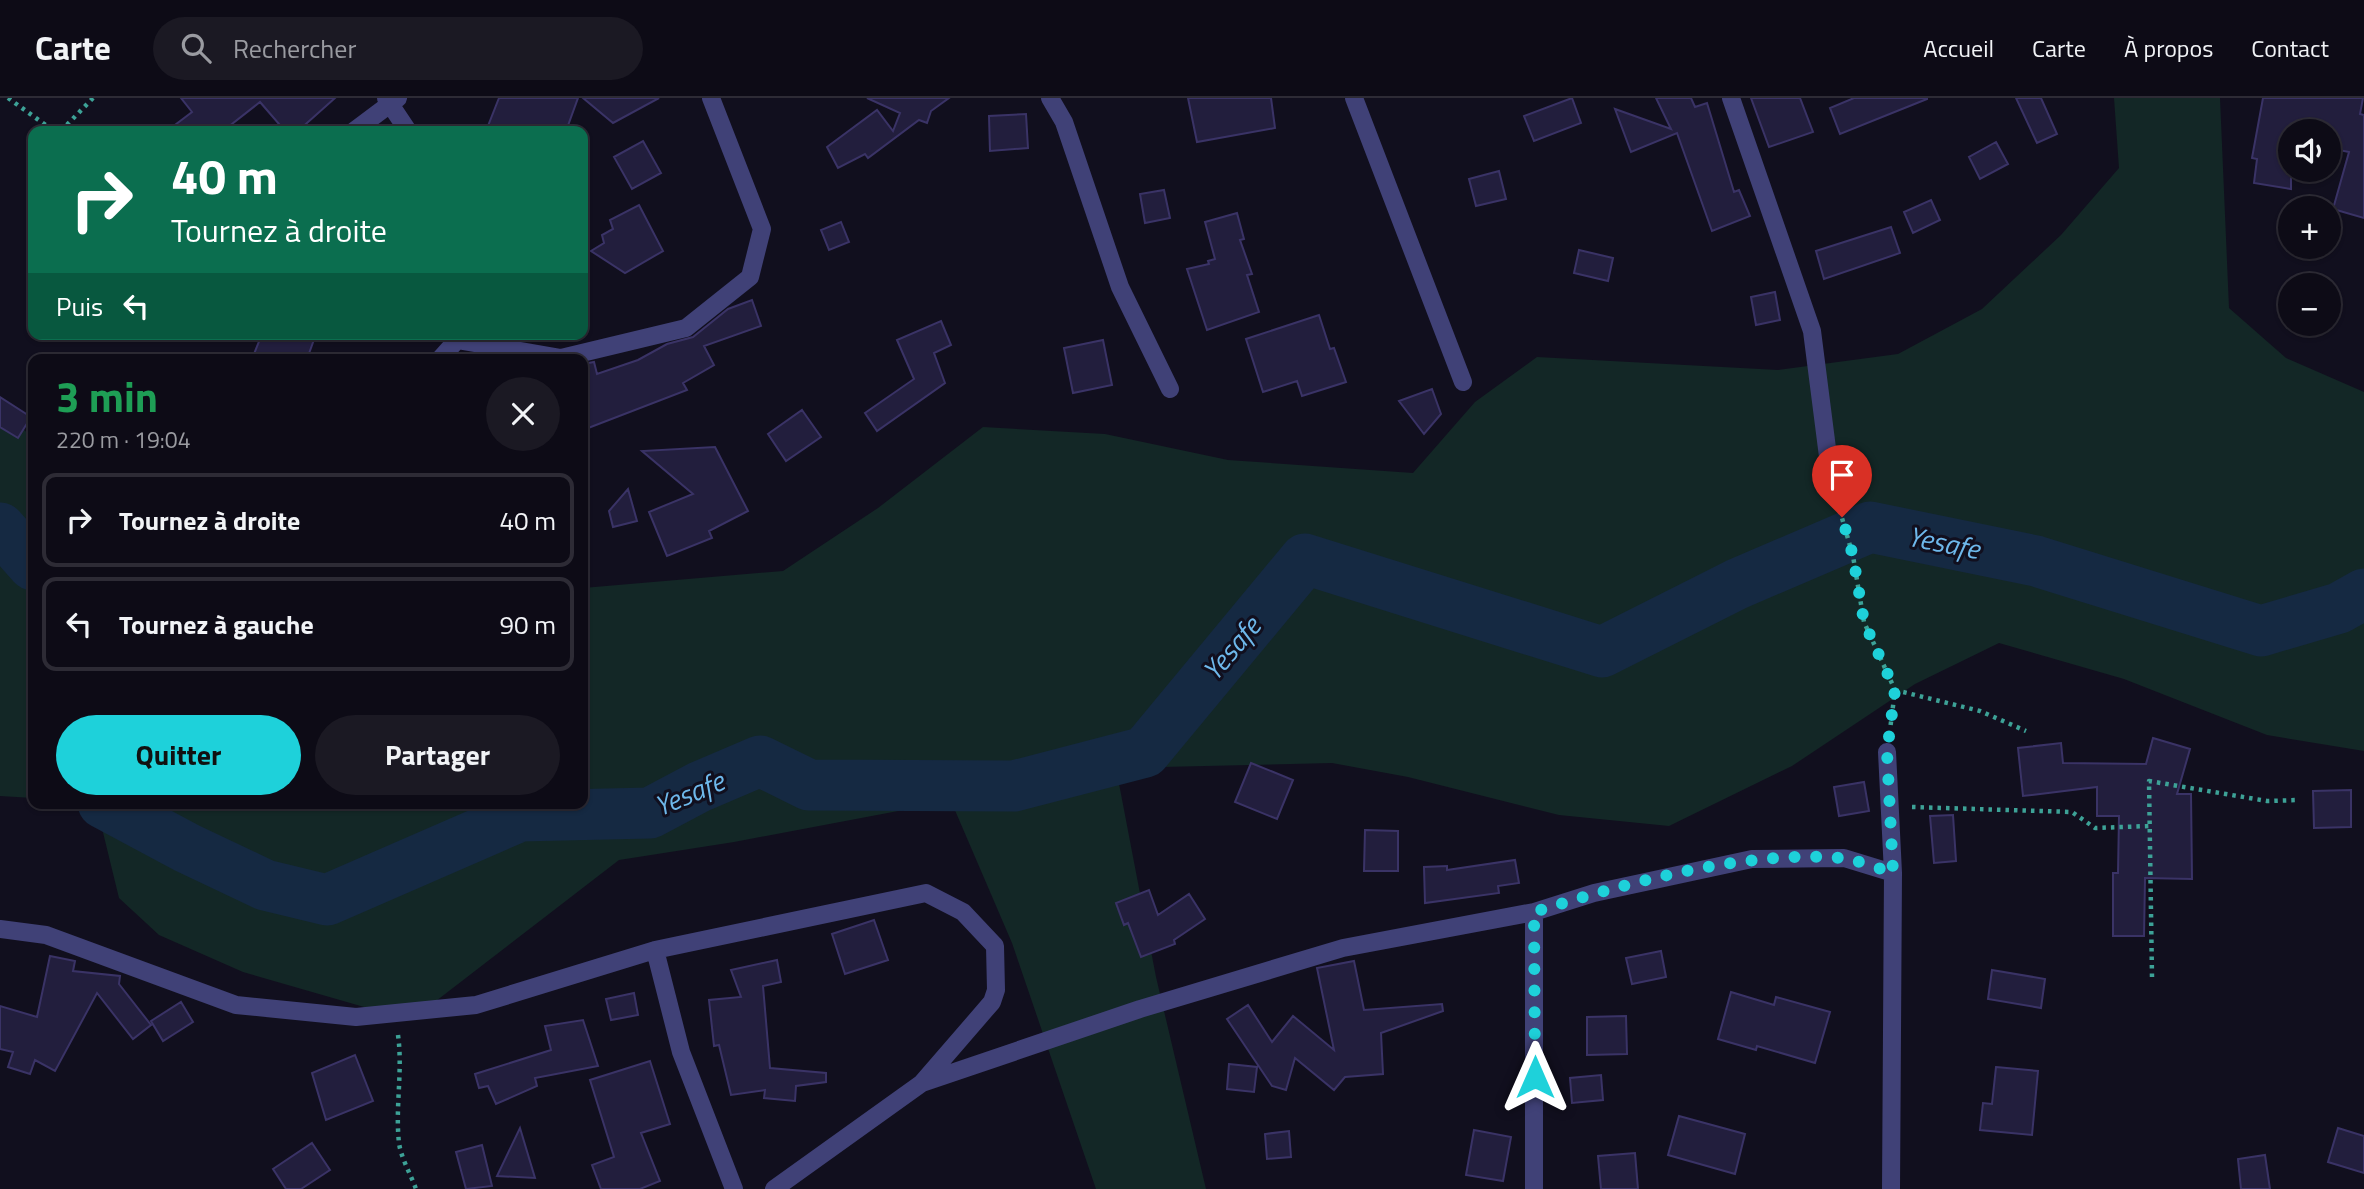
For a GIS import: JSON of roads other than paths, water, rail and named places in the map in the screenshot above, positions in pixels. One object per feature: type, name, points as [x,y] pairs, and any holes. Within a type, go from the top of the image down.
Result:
[{"type":"street","points":[[578,354],[686,328],[750,277],[762,229],[711,98]]},
{"type":"street","points":[[1049,98],[1064,122],[1120,287],[1170,389]]},
{"type":"street","points":[[1354,98],[1463,382]]},
{"type":"street","points":[[1731,98],[1812,331],[1830,472]]},
{"type":"street","points":[[360,126],[391,100],[405,126]]},
{"type":"street","points":[[470,340],[541,354]]},
{"type":"street","points":[[1887,752],[1893,873],[1891,1189]]},
{"type":"street","points":[[922,1083],[1140,1009],[1343,948],[1534,912],[1594,894],[1752,859],[1844,858],[1893,873]]},
{"type":"street","points":[[0,929],[46,935],[236,1005],[356,1017],[476,1005],[655,950],[926,894],[962,912],[995,946],[996,990],[992,1002],[922,1083],[774,1189]]},
{"type":"street","points":[[1534,912],[1534,1189]]},
{"type":"street","points":[[655,950],[681,1052],[734,1189]]},
{"type":"waterway","name":"Yesafe","points":[[114,809],[265,885],[327,900],[520,816],[650,813],[699,787],[760,761],[809,785],[1014,786],[1145,752],[1305,559],[1602,652],[1737,584],[1870,527],[2036,561],[2261,631],[2339,608],[2364,594]]},
{"type":"waterway","name":"Yesafe","points":[[0,528],[28,559]]}]
